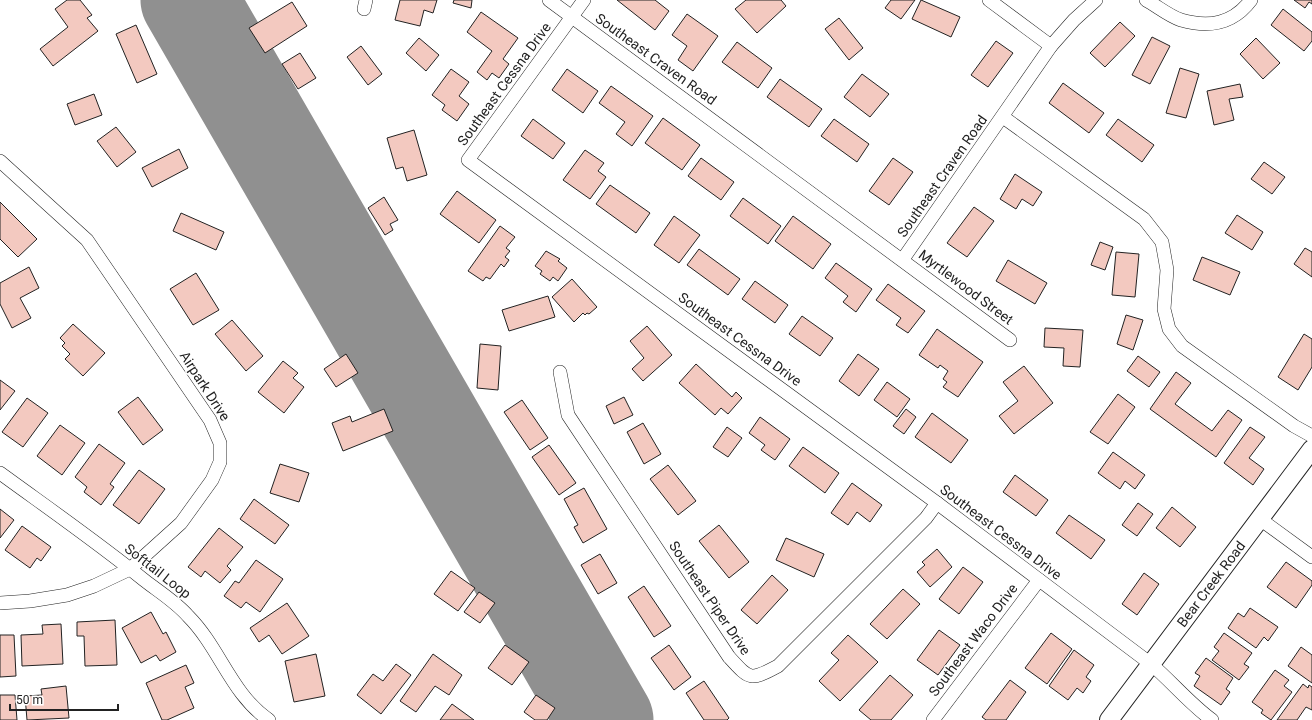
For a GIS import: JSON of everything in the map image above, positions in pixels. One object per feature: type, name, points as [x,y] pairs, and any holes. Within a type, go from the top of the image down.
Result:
[{"type":"street","name":"Southeast Craven Road","points":[[549,0],[902,259],[1003,117],[1144,219],[1162,242],[1167,270],[1164,309],[1168,329],[1182,346],[1294,426],[1312,436]]},
{"type":"street","name":"Southeast Cessna Drive","points":[[584,0],[468,160],[937,503],[1151,664],[1196,708],[1212,720]]},
{"type":"street","points":[[988,0],[1051,46]]},
{"type":"street","points":[[1003,117],[1051,46],[1074,20],[1096,0]]},
{"type":"street","points":[[1146,0],[1180,20],[1210,25],[1231,18],[1251,0]]},
{"type":"street","name":"Airpark Drive","points":[[0,161],[87,240],[210,420],[220,443],[220,462],[208,486],[181,523],[130,569],[94,586],[67,595],[30,601],[0,603]]},
{"type":"street","name":"Myrtlewood Street","points":[[902,259],[1010,340]]},
{"type":"street","name":"Southeast Piper Drive","points":[[560,372],[568,415],[729,658],[744,674],[758,676],[778,666],[926,518],[937,503]]},
{"type":"street","name":"Bear Creek Road","points":[[1109,720],[1312,448]]},
{"type":"street","name":"Softtail Loop","points":[[0,473],[130,569],[188,616],[216,652],[240,694],[269,720]]},
{"type":"street","points":[[1260,518],[1312,557]]},
{"type":"street","name":"Southeast Waco Drive","points":[[932,720],[1039,580]]},
{"type":"building","points":[[67,0],[80,0],[92,15],[87,18],[98,31],[53,66],[40,49],[68,27],[55,9]]},
{"type":"building","points":[[400,0],[437,0],[433,13],[424,10],[420,26],[395,20]]},
{"type":"building","points":[[454,0],[472,0],[471,8],[453,3]]},
{"type":"building","points":[[617,0],[655,0],[669,11],[655,30]]},
{"type":"building","points":[[746,0],[781,0],[786,6],[757,33],[735,9]]},
{"type":"building","points":[[891,0],[915,0],[901,19],[885,8]]},
{"type":"building","points":[[921,0],[960,17],[951,37],[912,19]]},
{"type":"building","points":[[1294,0],[1312,0],[1312,4],[1309,2],[1305,8]]},
{"type":"building","points":[[292,2],[307,26],[265,53],[249,28]]},
{"type":"building","points":[[1283,9],[1312,32],[1312,41],[1304,51],[1271,25]]},
{"type":"building","points":[[481,12],[518,38],[503,59],[509,64],[499,78],[492,73],[487,80],[477,72],[492,51],[467,32]]},
{"type":"building","points":[[687,14],[718,36],[693,71],[678,60],[687,46],[672,35]]},
{"type":"building","points":[[839,18],[863,48],[849,60],[825,29]]},
{"type":"building","points":[[1120,22],[1135,36],[1105,67],[1090,53]]},
{"type":"building","points":[[136,25],[157,74],[137,83],[116,34]]},
{"type":"building","points":[[1152,37],[1170,46],[1150,84],[1132,75]]},
{"type":"building","points":[[419,38],[439,55],[426,71],[406,53]]},
{"type":"building","points":[[1256,38],[1280,63],[1263,79],[1240,54]]},
{"type":"building","points":[[996,41],[1013,53],[988,87],[971,75]]},
{"type":"building","points":[[737,42],[772,68],[758,88],[722,62]]},
{"type":"building","points":[[361,46],[382,74],[368,85],[347,57]]},
{"type":"building","points":[[300,53],[316,78],[298,89],[282,64]]},
{"type":"building","points":[[1180,68],[1199,74],[1186,118],[1166,113]]},
{"type":"building","points":[[451,69],[469,82],[459,96],[469,104],[457,121],[442,110],[445,105],[432,95]]},
{"type":"building","points":[[567,69],[598,91],[583,113],[552,90]]},
{"type":"building","points":[[862,74],[889,94],[870,117],[844,97]]},
{"type":"building","points":[[780,79],[822,109],[809,127],[767,97]]},
{"type":"building","points":[[1063,83],[1104,113],[1089,133],[1049,103]]},
{"type":"building","points":[[1240,84],[1243,97],[1229,99],[1234,120],[1214,125],[1207,91]]},
{"type":"building","points":[[611,86],[653,116],[632,146],[616,134],[625,122],[599,103]]},
{"type":"building","points":[[94,94],[102,115],[75,125],[67,104]]},
{"type":"building","points":[[663,118],[700,145],[682,170],[645,143]]},
{"type":"building","points":[[533,119],[565,143],[553,159],[521,136]]},
{"type":"building","points":[[834,119],[869,144],[857,162],[821,136]]},
{"type":"building","points":[[1118,119],[1154,145],[1142,162],[1106,135]]},
{"type":"building","points":[[116,127],[136,152],[117,167],[97,141]]},
{"type":"building","points":[[414,130],[427,175],[407,181],[403,167],[396,169],[387,138]]},
{"type":"building","points":[[179,149],[188,168],[152,187],[142,168]]},
{"type":"building","points":[[585,150],[604,163],[598,171],[606,177],[590,199],[563,180]]},
{"type":"building","points":[[701,158],[734,182],[721,200],[688,176]]},
{"type":"building","points":[[893,158],[913,172],[889,205],[869,191]]},
{"type":"building","points":[[1264,162],[1285,177],[1272,194],[1251,179]]},
{"type":"building","points":[[1015,174],[1042,192],[1033,206],[1022,199],[1016,209],[1000,199]]},
{"type":"building","points":[[610,185],[650,213],[636,233],[596,204]]},
{"type":"building","points":[[457,191],[496,220],[479,243],[440,214]]},
{"type":"building","points":[[384,197],[398,220],[390,224],[393,230],[385,235],[368,208]]},
{"type":"building","points":[[743,198],[781,226],[768,244],[730,216]]},
{"type":"building","points":[[0,202],[37,239],[18,257],[0,239]]},
{"type":"building","points":[[974,207],[994,221],[967,257],[947,243]]},
{"type":"building","points":[[181,213],[224,232],[216,250],[173,231]]},
{"type":"building","points":[[1237,215],[1263,232],[1252,250],[1225,233]]},
{"type":"building","points":[[674,216],[700,235],[679,263],[654,245]]},
{"type":"building","points":[[793,216],[831,244],[813,269],[775,241]]},
{"type":"building","points":[[500,226],[515,237],[506,248],[510,251],[505,257],[509,260],[504,267],[501,264],[490,279],[486,277],[483,281],[468,271]]},
{"type":"building","points":[[1100,242],[1113,247],[1105,270],[1091,265]]},
{"type":"building","points":[[1305,248],[1312,252],[1312,277],[1294,264]]},
{"type":"building","points":[[699,249],[740,279],[728,295],[687,265]]},
{"type":"building","points":[[546,251],[560,259],[558,261],[567,268],[558,281],[553,277],[550,281],[540,274],[542,271],[535,266]]},
{"type":"building","points":[[1116,252],[1139,254],[1135,297],[1112,295]]},
{"type":"building","points":[[1202,257],[1240,272],[1230,295],[1193,280]]},
{"type":"building","points":[[1008,260],[1047,283],[1035,304],[996,281]]},
{"type":"building","points":[[836,263],[872,289],[856,312],[843,302],[848,296],[825,278]]},
{"type":"building","points":[[29,267],[39,288],[20,298],[31,318],[12,328],[0,304],[0,283]]},
{"type":"building","points":[[196,273],[219,310],[193,325],[170,289]]},
{"type":"building","points":[[572,279],[597,307],[589,314],[587,313],[585,315],[583,313],[574,322],[552,297]]},
{"type":"building","points":[[755,281],[788,305],[775,323],[742,299]]},
{"type":"building","points":[[888,284],[925,311],[908,333],[896,325],[901,318],[876,300]]},
{"type":"building","points":[[548,296],[555,317],[509,331],[502,310]]},
{"type":"building","points":[[1126,315],[1143,320],[1133,350],[1117,344]]},
{"type":"building","points":[[802,316],[833,338],[820,356],[789,334]]},
{"type":"building","points":[[232,320],[263,356],[246,371],[215,334]]},
{"type":"building","points":[[73,324],[105,353],[83,376],[65,359],[70,354],[62,346],[65,343],[60,338]]},
{"type":"building","points":[[647,326],[672,355],[643,381],[632,369],[644,358],[630,341]]},
{"type":"building","points":[[1045,328],[1083,330],[1080,367],[1063,366],[1064,348],[1044,347]]},
{"type":"building","points":[[937,329],[983,362],[958,397],[943,387],[947,382],[943,379],[948,371],[940,365],[938,368],[919,355]]},
{"type":"building","points":[[1304,334],[1312,339],[1312,367],[1298,390],[1278,377]]},
{"type":"building","points":[[480,344],[501,346],[498,390],[477,388]]},
{"type":"building","points":[[346,354],[358,373],[336,387],[324,369]]},
{"type":"building","points":[[858,354],[879,369],[859,396],[839,381]]},
{"type":"building","points":[[1138,356],[1160,372],[1149,387],[1127,371]]},
{"type":"building","points":[[283,361],[298,373],[293,378],[304,387],[284,413],[258,392]]},
{"type":"building","points":[[696,364],[732,397],[736,392],[742,398],[728,414],[721,408],[715,415],[679,383]]},
{"type":"building","points":[[1024,366],[1053,403],[1014,434],[999,416],[1018,401],[1003,382]]},
{"type":"building","points":[[1176,372],[1191,383],[1175,404],[1212,431],[1228,410],[1242,420],[1216,457],[1150,409]]},
{"type":"building","points":[[0,380],[15,391],[0,410]]},
{"type":"building","points":[[887,382],[910,399],[897,417],[874,400]]},
{"type":"building","points":[[1118,394],[1135,407],[1108,444],[1090,432]]},
{"type":"building","points":[[138,397],[163,430],[143,445],[118,412]]},
{"type":"building","points":[[624,397],[633,415],[614,424],[606,406]]},
{"type":"building","points":[[27,398],[48,413],[23,447],[2,432]]},
{"type":"building","points":[[522,400],[548,438],[530,450],[504,412]]},
{"type":"building","points":[[384,409],[393,431],[343,451],[332,423],[350,416],[352,422]]},
{"type":"building","points":[[906,409],[916,417],[904,434],[893,426]]},
{"type":"building","points":[[932,413],[968,440],[951,463],[915,437]]},
{"type":"building","points":[[760,417],[790,439],[775,460],[761,450],[765,445],[749,433]]},
{"type":"building","points":[[643,423],[661,454],[644,464],[627,432]]},
{"type":"building","points":[[60,425],[85,443],[62,475],[37,456]]},
{"type":"building","points":[[727,427],[742,438],[728,457],[713,447]]},
{"type":"building","points":[[1250,427],[1265,437],[1249,458],[1264,469],[1253,485],[1224,463]]},
{"type":"building","points":[[99,444],[125,463],[110,484],[114,487],[101,505],[84,492],[87,487],[75,477]]},
{"type":"building","points":[[549,445],[576,483],[559,495],[532,457]]},
{"type":"building","points":[[803,447],[839,473],[825,493],[789,466]]},
{"type":"building","points":[[1113,452],[1145,475],[1135,489],[1125,481],[1120,489],[1098,473]]},
{"type":"building","points":[[280,464],[309,473],[299,502],[270,493]]},
{"type":"building","points":[[668,465],[696,501],[678,515],[650,479]]},
{"type":"building","points":[[139,470],[165,489],[139,524],[113,505]]},
{"type":"building","points":[[1015,475],[1048,500],[1036,516],[1003,492]]},
{"type":"building","points":[[852,483],[882,505],[870,522],[857,512],[848,525],[831,513]]},
{"type":"building","points":[[584,488],[607,529],[583,543],[574,527],[578,525],[564,499]]},
{"type":"building","points":[[254,499],[289,525],[275,544],[240,519]]},
{"type":"building","points":[[1138,503],[1153,514],[1137,536],[1122,525]]},
{"type":"building","points":[[1172,507],[1196,527],[1180,547],[1156,528]]},
{"type":"building","points":[[0,509],[14,520],[0,538]]},
{"type":"building","points":[[1069,515],[1105,540],[1091,559],[1056,533]]},
{"type":"building","points":[[719,525],[749,562],[729,578],[699,541]]},
{"type":"building","points":[[22,526],[51,547],[41,561],[37,558],[30,568],[5,550]]},
{"type":"building","points":[[219,528],[243,547],[227,566],[231,570],[220,583],[205,571],[201,577],[188,567]]},
{"type":"building","points":[[786,538],[824,554],[814,577],[776,560]]},
{"type":"building","points":[[937,549],[952,567],[930,587],[917,572],[925,565],[922,562]]},
{"type":"building","points":[[600,554],[617,583],[598,594],[581,565]]},
{"type":"building","points":[[256,560],[283,579],[260,612],[246,602],[241,608],[224,596],[235,581],[239,583]]},
{"type":"building","points":[[1286,562],[1312,581],[1312,585],[1296,608],[1267,587]]},
{"type":"building","points":[[963,567],[983,582],[959,614],[939,599]]},
{"type":"building","points":[[451,571],[475,588],[458,611],[434,594]]},
{"type":"building","points":[[1144,573],[1159,584],[1137,615],[1122,604]]},
{"type":"building","points":[[772,575],[788,590],[757,624],[741,610]]},
{"type":"building","points":[[644,586],[671,626],[654,637],[628,597]]},
{"type":"building","points":[[903,589],[920,604],[887,639],[870,624]]},
{"type":"building","points":[[479,592],[495,603],[480,623],[464,612]]},
{"type":"building","points":[[287,603],[309,636],[282,654],[269,635],[259,642],[250,628]]},
{"type":"building","points":[[1250,608],[1278,627],[1268,641],[1264,637],[1256,648],[1228,628],[1238,613],[1244,617]]},
{"type":"building","points":[[151,612],[163,634],[166,632],[176,652],[160,661],[156,655],[141,663],[122,628]]},
{"type":"building","points":[[115,620],[117,665],[85,666],[84,636],[77,636],[77,622]]},
{"type":"building","points":[[61,624],[63,664],[22,666],[21,635],[43,634],[42,625]]},
{"type":"building","points":[[939,630],[960,645],[938,675],[917,660]]},
{"type":"building","points":[[1051,633],[1072,649],[1047,684],[1025,668]]},
{"type":"building","points":[[1224,633],[1252,653],[1244,664],[1249,667],[1239,680],[1212,660],[1219,651],[1214,647]]},
{"type":"building","points":[[0,635],[14,635],[16,676],[0,677]]},
{"type":"building","points":[[848,635],[878,662],[840,701],[819,681],[839,660],[831,653]]},
{"type":"building","points":[[505,645],[529,662],[512,685],[488,668]]},
{"type":"building","points":[[669,645],[691,677],[674,690],[651,658]]},
{"type":"building","points":[[1301,647],[1312,655],[1312,683],[1288,666]]},
{"type":"building","points":[[1074,650],[1094,665],[1086,677],[1091,681],[1083,693],[1077,688],[1068,700],[1049,686]]},
{"type":"building","points":[[316,654],[325,696],[294,702],[285,661]]},
{"type":"building","points":[[433,654],[462,675],[449,695],[435,686],[416,712],[400,701]]},
{"type":"building","points":[[1206,658],[1233,678],[1226,689],[1230,692],[1221,705],[1194,686],[1200,676],[1195,673]]},
{"type":"building","points":[[396,664],[411,675],[381,714],[357,695],[373,674],[383,681]]},
{"type":"building","points":[[186,665],[194,683],[185,687],[194,708],[167,720],[162,720],[146,683]]},
{"type":"building","points":[[1275,670],[1289,680],[1284,686],[1292,692],[1271,720],[1261,713],[1263,710],[1252,702]]},
{"type":"building","points":[[890,675],[913,695],[891,720],[871,720],[859,710]]},
{"type":"building","points":[[1010,680],[1026,692],[1006,720],[986,720],[982,717]]},
{"type":"building","points":[[704,681],[729,718],[727,720],[704,720],[686,693]]},
{"type":"building","points":[[1303,684],[1308,688],[1309,685],[1312,687],[1312,710],[1306,707],[1297,720],[1277,720]]},
{"type":"building","points":[[66,686],[69,718],[27,720],[25,696],[42,695],[41,689]]},
{"type":"building","points":[[0,695],[15,695],[17,720],[0,720]]},
{"type":"building","points":[[536,695],[555,708],[547,720],[535,720],[524,712]]},
{"type":"building","points":[[452,704],[474,720],[440,720]]},
{"type":"runway","points":[[189,0],[605,720]]}]
